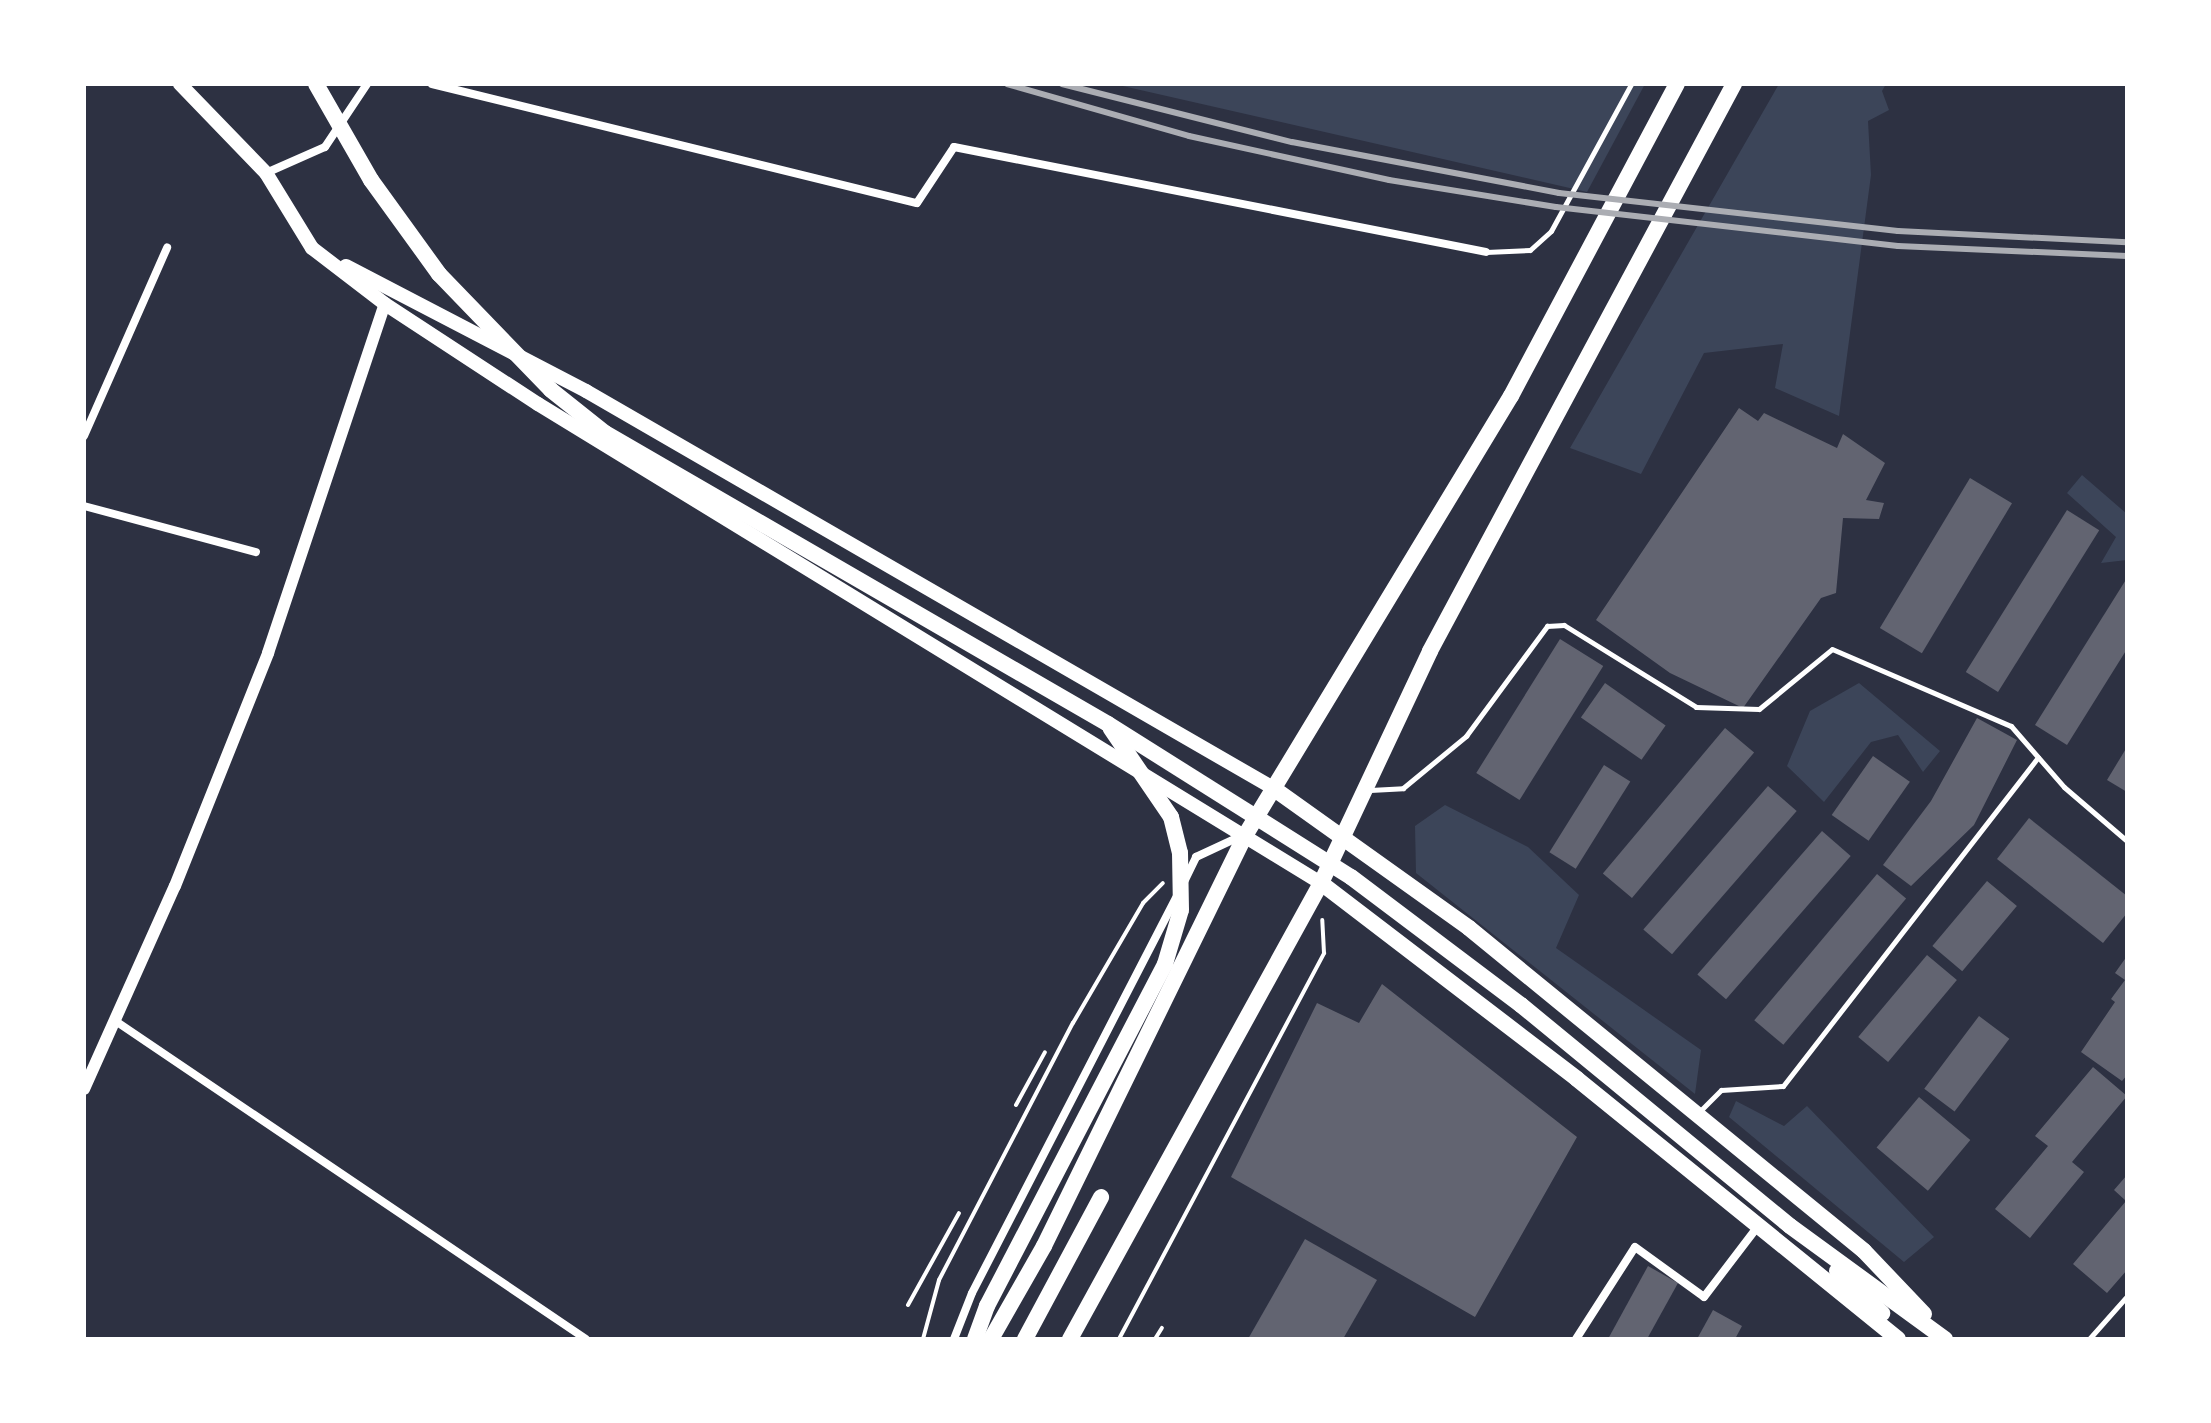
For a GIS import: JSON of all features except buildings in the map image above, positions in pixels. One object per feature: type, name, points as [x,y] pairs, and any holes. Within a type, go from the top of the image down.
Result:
[{"type":"main road","points":[[180,84],[266,173],[312,248],[385,304],[538,404],[1246,834],[1321,883],[1453,982],[1898,1339]]},
{"type":"main road","points":[[316,84],[371,180],[439,274],[551,390],[605,433],[1108,724],[1351,877],[1414,923],[1790,1226],[1946,1339]]},
{"type":"main road","points":[[991,1339],[1051,1232],[1246,834],[1511,396],[1677,84]]},
{"type":"main road","points":[[1070,1339],[1321,883],[1430,651],[1734,84]]},
{"type":"main road","points":[[312,248],[586,391],[1273,788],[1343,833],[1469,928],[1695,1116],[1864,1251],[1946,1339]]},
{"type":"main road","points":[[975,1339],[987,1306],[1165,964],[1181,910],[1180,853],[1171,817],[1108,724]]},
{"type":"main road","points":[[1025,1339],[1101,1197]]},
{"type":"main road","points":[[1790,1226],[1909,1339]]},
{"type":"street","points":[[266,173],[325,147],[367,84]]},
{"type":"street","points":[[432,84],[917,203],[954,147],[1486,252]]},
{"type":"street","points":[[84,436],[167,248]]},
{"type":"street","points":[[84,1089],[117,1022],[268,653],[385,304]]},
{"type":"street","points":[[84,506],[256,552]]},
{"type":"street","points":[[954,1339],[972,1293],[1196,857],[1246,834]]},
{"type":"street","points":[[117,1022],[574,1336],[586,1339]]},
{"type":"street","points":[[1576,1339],[1635,1247],[1704,1297],[1758,1226]]},
{"type":"lane","points":[[1486,252],[1530,250],[1551,231],[1631,84]]},
{"type":"lane","points":[[1363,790],[1403,788],[1466,736],[1547,626],[1564,625],[1696,707],[1759,709],[1832,649],[2011,726],[2038,757],[2127,841]]},
{"type":"lane","points":[[1695,1116],[1721,1090],[1783,1086],[2038,757]]},
{"type":"lane","points":[[2089,1339],[2127,1296]]},
{"type":"path","points":[[923,1339],[939,1280],[1073,1023],[1143,903],[1173,873]]},
{"type":"path","points":[[1119,1339],[1324,953],[1321,883]]},
{"type":"path","points":[[1016,1105],[1045,1052]]},
{"type":"path","points":[[908,1305],[959,1213]]},
{"type":"path","points":[[1155,1339],[1162,1328]]},
{"type":"shaded area","points":[[1114,84],[1645,84],[1587,192]]},
{"type":"shaded area","points":[[1779,84],[1886,84],[1882,91],[1889,110],[1868,121],[1871,175],[1839,416],[1775,388],[1783,344],[1704,353],[1641,474],[1570,448]]},
{"type":"shaded area","points":[[2082,475],[2127,514],[2127,560],[2101,563],[2116,537],[2067,493]]},
{"type":"shaded area","points":[[1859,683],[1940,751],[1923,772],[1898,735],[1871,742],[1824,802],[1787,766],[1810,711]]},
{"type":"shaded area","points":[[1445,805],[1528,847],[1579,895],[1556,948],[1701,1050],[1695,1094],[1416,873],[1415,826]]},
{"type":"shaded area","points":[[1736,1101],[1784,1126],[1807,1106],[1934,1237],[1904,1262],[1729,1117]]},
{"type":"railway","points":[[1007,84],[1189,136],[1389,180],[1556,207],[1898,246],[2127,256]]},
{"type":"railway","points":[[1062,84],[1292,142],[1559,193],[1898,231],[2127,242]]}]
